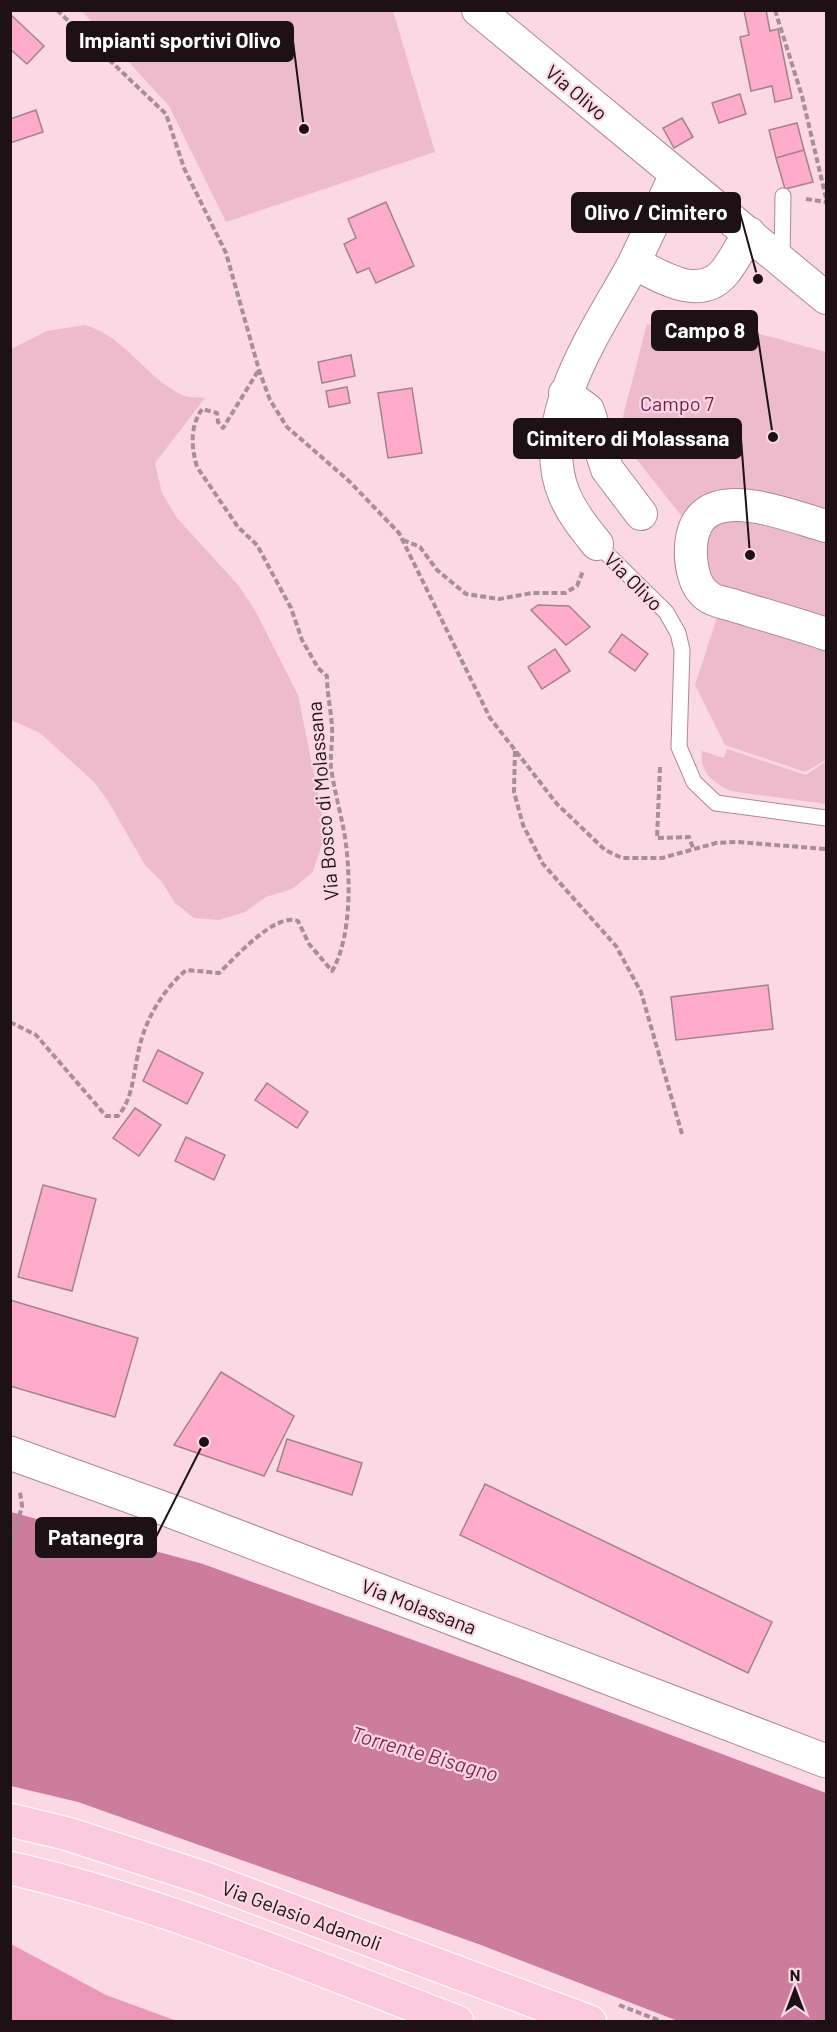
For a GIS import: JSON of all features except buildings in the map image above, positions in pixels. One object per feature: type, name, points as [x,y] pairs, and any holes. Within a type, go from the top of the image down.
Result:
[{"type":"main road","name":"Via Molassana","points":[[10,1454],[168,1510],[826,1761]]},
{"type":"main road","name":"Via Gelasio Adamoli","points":[[10,1820],[68,1834],[201,1877],[590,2022]]},
{"type":"main road","points":[[10,1868],[54,1878],[180,1916],[457,2022]]},
{"type":"street","name":"Via Olivo","points":[[478,10],[826,298]]},
{"type":"street","name":"Via Olivo","points":[[597,544],[575,517],[564,494],[558,472],[556,449],[565,393],[634,263],[675,174]]},
{"type":"street","points":[[634,263],[667,280],[690,287],[709,284],[723,274],[749,233]]},
{"type":"street","points":[[565,393],[588,410],[607,469],[641,514]]},
{"type":"street","points":[[826,526],[749,504],[723,504],[708,512],[694,530],[691,552],[692,574],[708,597],[826,634]]},
{"type":"lane","points":[[782,261],[783,196]]},
{"type":"lane","name":"Via Olivo","points":[[597,544],[666,612],[678,633],[682,650],[679,747],[694,782],[716,803],[826,818]]},
{"type":"path","points":[[57,10],[166,114],[184,168],[226,253],[259,370],[270,400],[287,427],[350,481],[399,532],[490,718],[557,804],[612,855],[622,858],[653,859],[693,848],[737,842],[826,849]]},
{"type":"path","points":[[775,10],[802,96],[826,198]]},
{"type":"path","name":"Via Bosco di Molassana","points":[[10,1022],[36,1035],[106,1116],[118,1116],[132,1089],[138,1051],[148,1022],[167,986],[186,970],[219,973],[255,939],[279,921],[290,918],[298,921],[309,944],[332,971],[338,961],[343,947],[348,897],[343,827],[336,800],[331,764],[332,725],[327,676],[318,668],[302,640],[291,608],[257,545],[238,527],[197,467],[194,456],[192,433],[202,409],[217,412],[218,422],[223,428],[259,370]]},
{"type":"path","points":[[403,540],[420,547],[438,570],[466,594],[499,599],[532,592],[565,593],[577,586],[597,544]]},
{"type":"path","points":[[679,747],[665,749],[660,753],[657,838],[689,837],[693,848]]},
{"type":"path","points":[[515,750],[514,792],[524,825],[543,864],[616,946],[641,992],[682,1134]]},
{"type":"path","points":[[10,1489],[20,1492],[22,1506],[10,1551]]},
{"type":"green space","points":[[82,11],[393,11],[435,152],[226,222],[169,106]]},
{"type":"green space","name":"Campo 7","points":[[735,313],[757,319],[753,332],[826,352],[826,760],[805,772],[725,745],[695,685],[718,614],[692,600],[682,588],[675,569],[674,549],[684,519],[618,436],[647,324],[726,346]]},
{"type":"green space","points":[[85,325],[112,338],[169,387],[184,396],[205,398],[155,463],[162,493],[177,518],[239,586],[256,612],[298,695],[322,814],[322,844],[313,872],[292,889],[266,897],[245,912],[219,920],[194,918],[175,903],[162,882],[145,865],[108,801],[94,782],[40,733],[11,720],[11,349],[47,331]]},
{"type":"green space","points":[[727,749],[806,775],[825,762],[826,804],[731,791],[724,788],[705,771],[702,751],[724,758]]},
{"type":"shaded area","points":[[11,1944],[106,1995],[177,2021],[11,2021]]},
{"type":"water","name":"Torrente Bisagno","points":[[11,1512],[203,1564],[524,1680],[826,1793],[826,2021],[678,2021],[481,1945],[78,1802],[11,1786]]},
{"type":"place","name":"Impianti sportivi Olivo","points":[[304,129]]},
{"type":"place","name":"Olivo / Cimitero","points":[[758,279]]},
{"type":"place","name":"Campo 8","points":[[773,437]]},
{"type":"place","name":"Cimitero di Molassana","points":[[750,555]]},
{"type":"place","name":"Patanegra","points":[[204,1442]]}]
